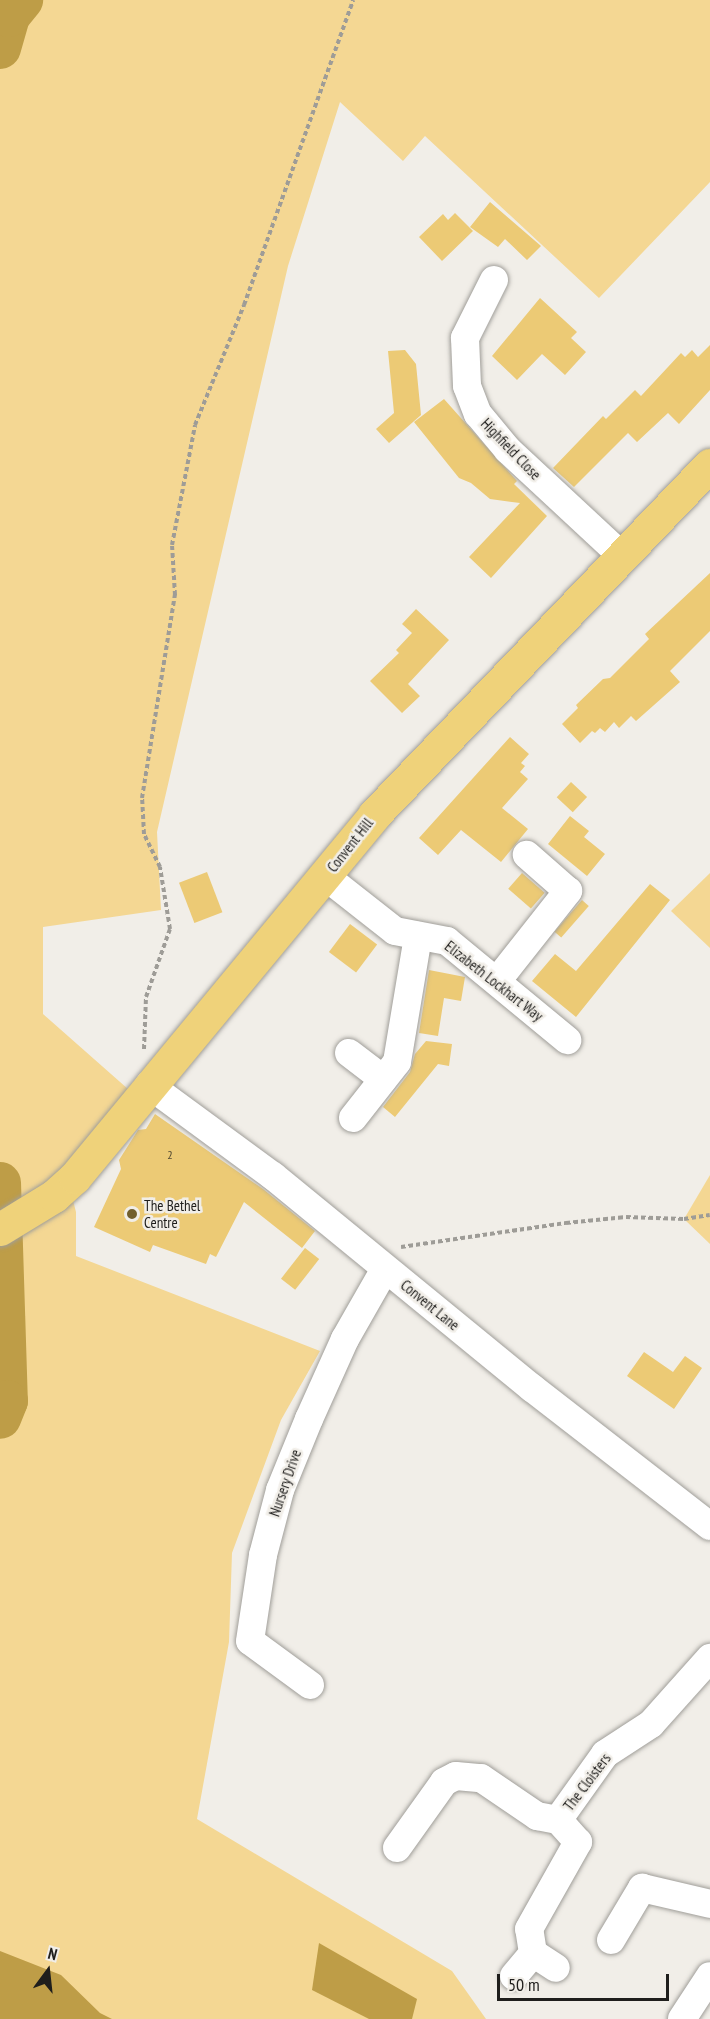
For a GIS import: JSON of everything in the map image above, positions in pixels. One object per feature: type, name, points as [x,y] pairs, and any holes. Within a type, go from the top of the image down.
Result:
[{"type":"main road","name":"Convent Hill","points":[[0,1229],[54,1196],[75,1177],[149,1085],[326,876],[374,815],[710,465]]},
{"type":"street","name":"Highfield Close","points":[[494,280],[465,338],[466,386],[478,414],[508,450],[622,556]]},
{"type":"street","points":[[497,981],[568,891],[527,855]]},
{"type":"street","name":"Elizabeth Lockhart Way","points":[[326,876],[395,931],[447,941],[567,1040]]},
{"type":"street","points":[[353,1118],[396,1062],[418,936]]},
{"type":"street","points":[[349,1053],[383,1079]]},
{"type":"street","name":"Convent Lane","points":[[149,1085],[273,1176],[385,1269],[710,1526]]},
{"type":"street","name":"Nursery Drive","points":[[310,1685],[250,1641],[263,1555],[280,1490],[309,1419],[345,1339],[385,1269]]},
{"type":"street","name":"The Cloisters","points":[[531,1941],[578,1842],[558,1820],[605,1754],[651,1725],[710,1658]]},
{"type":"street","points":[[397,1848],[444,1782],[456,1776],[481,1778],[537,1816],[558,1820]]},
{"type":"street","points":[[611,1940],[642,1888],[710,1904]]},
{"type":"street","points":[[514,1976],[531,1941],[556,1968]]},
{"type":"street","points":[[682,2019],[710,1976]]},
{"type":"path","points":[[144,1052],[146,997],[170,929],[160,867],[144,834],[142,798],[175,595],[172,545],[195,425],[244,304],[354,0]]},
{"type":"path","points":[[385,1269],[400,1247],[566,1222],[626,1217],[684,1220],[710,1215]]},
{"type":"shaded area","points":[[0,0],[710,0],[710,182],[599,298],[425,136],[403,161],[340,102],[288,266],[157,832],[161,910],[43,927],[43,1014],[128,1089],[67,1177],[76,1212],[76,1256],[320,1351],[281,1420],[232,1553],[229,1642],[197,1819],[452,1971],[486,2019],[0,2019],[0,1407],[7,1401],[0,1183]]},
{"type":"shaded area","points":[[710,873],[710,948],[671,911]]},
{"type":"shaded area","points":[[710,1175],[710,1244],[684,1219]]},
{"type":"shaded area","points":[[319,1943],[417,1999],[412,2019],[369,2019],[312,1990]]},
{"type":"shaded area","points":[[0,1951],[61,1975],[100,2013],[112,2019],[0,2019]]},
{"type":"building","points":[[490,202],[541,246],[527,260],[505,239],[498,247],[470,227]]},
{"type":"building","points":[[455,213],[473,231],[442,261],[419,237],[443,214],[448,220]]},
{"type":"building","points":[[540,298],[577,332],[571,338],[586,352],[565,375],[542,354],[517,380],[492,356]]},
{"type":"building","points":[[710,345],[710,390],[679,424],[668,413],[637,442],[628,433],[574,487],[553,468],[603,416],[606,419],[635,390],[641,396],[681,353],[685,357],[692,350],[698,357]]},
{"type":"building","points":[[405,350],[416,364],[421,415],[389,443],[376,429],[394,413],[388,351]]},
{"type":"building","points":[[444,399],[517,481],[514,484],[547,516],[491,578],[469,557],[520,503],[490,499],[471,483],[459,478],[414,422]]},
{"type":"building","points":[[710,573],[710,631],[670,671],[680,682],[636,721],[631,716],[619,728],[614,722],[605,732],[600,728],[595,733],[592,731],[580,743],[562,724],[578,708],[576,705],[603,679],[610,678],[649,639],[645,634]]},
{"type":"building","points":[[416,609],[449,640],[408,684],[420,696],[402,713],[370,681],[399,653],[396,650],[412,633],[402,624]]},
{"type":"building","points":[[510,737],[529,754],[521,763],[525,766],[520,772],[528,779],[502,808],[528,829],[501,862],[461,830],[438,855],[419,838]]},
{"type":"building","points":[[571,782],[587,797],[573,812],[557,797]]},
{"type":"building","points":[[570,816],[589,831],[584,837],[605,854],[587,876],[548,844]]},
{"type":"building","points":[[207,872],[222,912],[194,923],[179,883]]},
{"type":"building","points":[[522,873],[545,893],[531,909],[508,889]]},
{"type":"building","points":[[650,884],[670,900],[576,1017],[532,981],[555,954],[576,971]]},
{"type":"building","points":[[582,900],[589,906],[561,938],[554,932]]},
{"type":"building","points":[[350,924],[377,944],[356,972],[329,952]]},
{"type":"building","points":[[429,970],[465,977],[461,1001],[444,998],[438,1036],[419,1033]]},
{"type":"building","points":[[426,1041],[452,1044],[449,1066],[438,1064],[395,1117],[383,1107],[410,1072],[415,1054]]},
{"type":"building","points":[[155,1114],[263,1189],[315,1231],[302,1248],[244,1202],[216,1257],[210,1254],[206,1264],[153,1245],[150,1252],[94,1227],[121,1169],[119,1160],[138,1130],[146,1129]]},
{"type":"building","points":[[305,1248],[319,1259],[295,1290],[281,1279]]},
{"type":"building","points":[[644,1352],[673,1372],[685,1356],[702,1368],[674,1409],[627,1376]]},
{"type":"waterway","points":[[0,48],[9,16],[22,0]]},
{"type":"waterway","points":[[0,1183],[7,1401],[0,1418]]},
{"type":"place","name":"The Bethel Centre","points":[[132,1214]]}]
